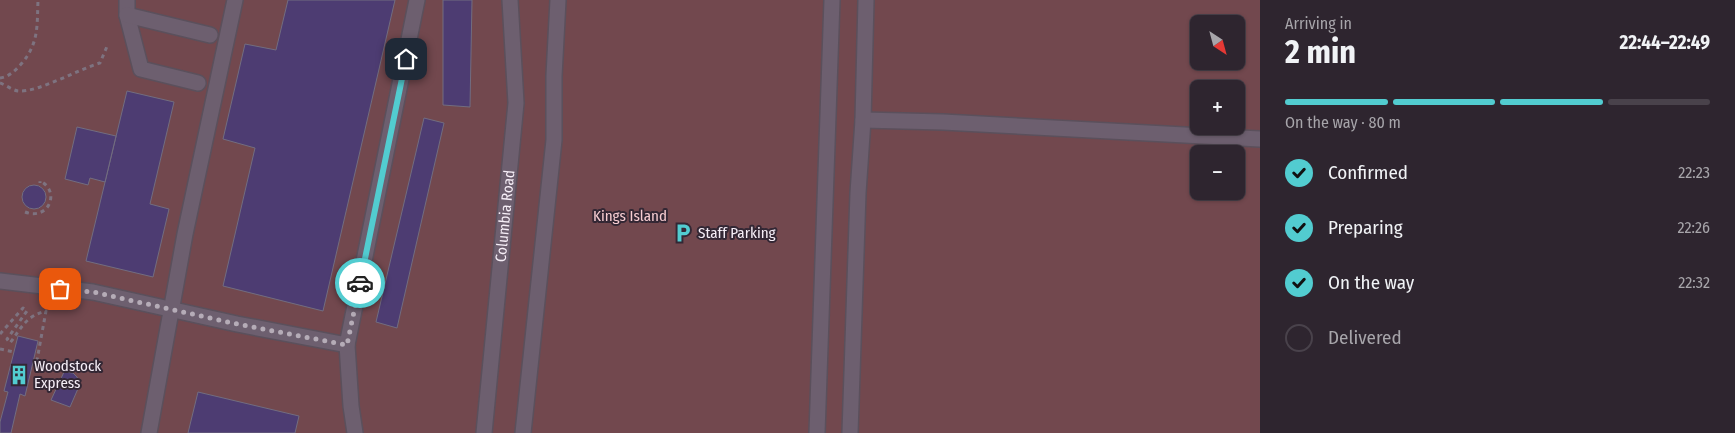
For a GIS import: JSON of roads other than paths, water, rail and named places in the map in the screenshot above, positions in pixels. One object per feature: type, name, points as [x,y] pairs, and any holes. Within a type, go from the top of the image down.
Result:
[{"type":"lane","points":[[149,433],[185,234],[235,0]]},
{"type":"lane","points":[[355,433],[351,406],[347,345],[417,0]]},
{"type":"lane","name":"Columbia Road","points":[[484,433],[516,103],[510,0]]},
{"type":"lane","points":[[524,433],[554,140],[554,76],[558,0]]},
{"type":"lane","points":[[816,433],[832,0]]},
{"type":"lane","points":[[850,433],[866,0]]},
{"type":"lane","points":[[127,7],[210,35]]},
{"type":"lane","points":[[127,7],[141,69],[198,83]]},
{"type":"lane","points":[[863,120],[943,122],[1260,139]]},
{"type":"lane","points":[[0,281],[93,292],[347,345]]},
{"type":"place","name":"Staff Parking","points":[[683,233]]},
{"type":"place","name":"Woodstock Express","points":[[19,375]]},
{"type":"park label","name":"Kings Island","points":[[630,216]]}]
